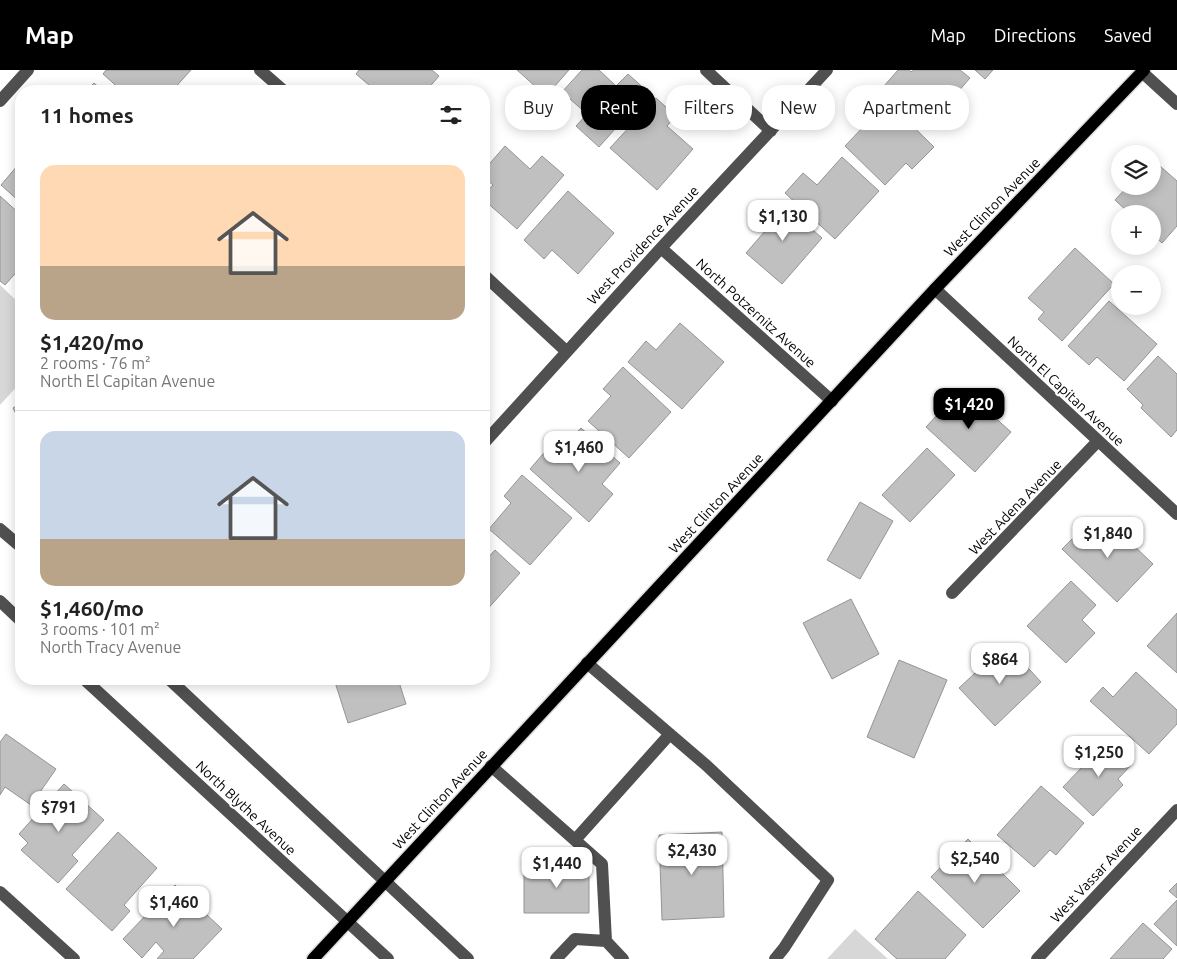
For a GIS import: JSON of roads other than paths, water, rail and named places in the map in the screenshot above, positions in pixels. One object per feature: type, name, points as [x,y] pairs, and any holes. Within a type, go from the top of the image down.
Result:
[{"type":"main road","name":"West Clinton Avenue","points":[[313,959],[384,880],[832,401],[935,288],[1143,71]]},
{"type":"street","points":[[0,101],[28,70]]},
{"type":"street","points":[[260,70],[277,85]]},
{"type":"street","points":[[706,70],[771,131]]},
{"type":"street","name":"West Providence Avenue","points":[[490,436],[566,351],[827,70]]},
{"type":"street","points":[[1143,71],[1177,104]]},
{"type":"street","name":"North Potzernitz Avenue","points":[[661,248],[832,401]]},
{"type":"street","points":[[490,281],[566,351]]},
{"type":"street","name":"North El Capitan Avenue","points":[[935,288],[1177,514]]},
{"type":"street","name":"West Adena Avenue","points":[[952,593],[1098,441]]},
{"type":"street","points":[[0,529],[15,542]]},
{"type":"street","points":[[0,601],[15,615]]},
{"type":"street","points":[[587,663],[706,765],[828,880],[775,959]]},
{"type":"street","name":"North Blythe Avenue","points":[[91,685],[388,959]]},
{"type":"street","points":[[175,685],[468,959]]},
{"type":"street","points":[[575,840],[670,734]]},
{"type":"street","points":[[491,766],[602,864],[606,941],[623,959]]},
{"type":"street","name":"West Vassar Avenue","points":[[1037,959],[1177,810]]},
{"type":"street","points":[[0,892],[74,959]]},
{"type":"street","points":[[556,959],[574,939],[606,941]]}]
